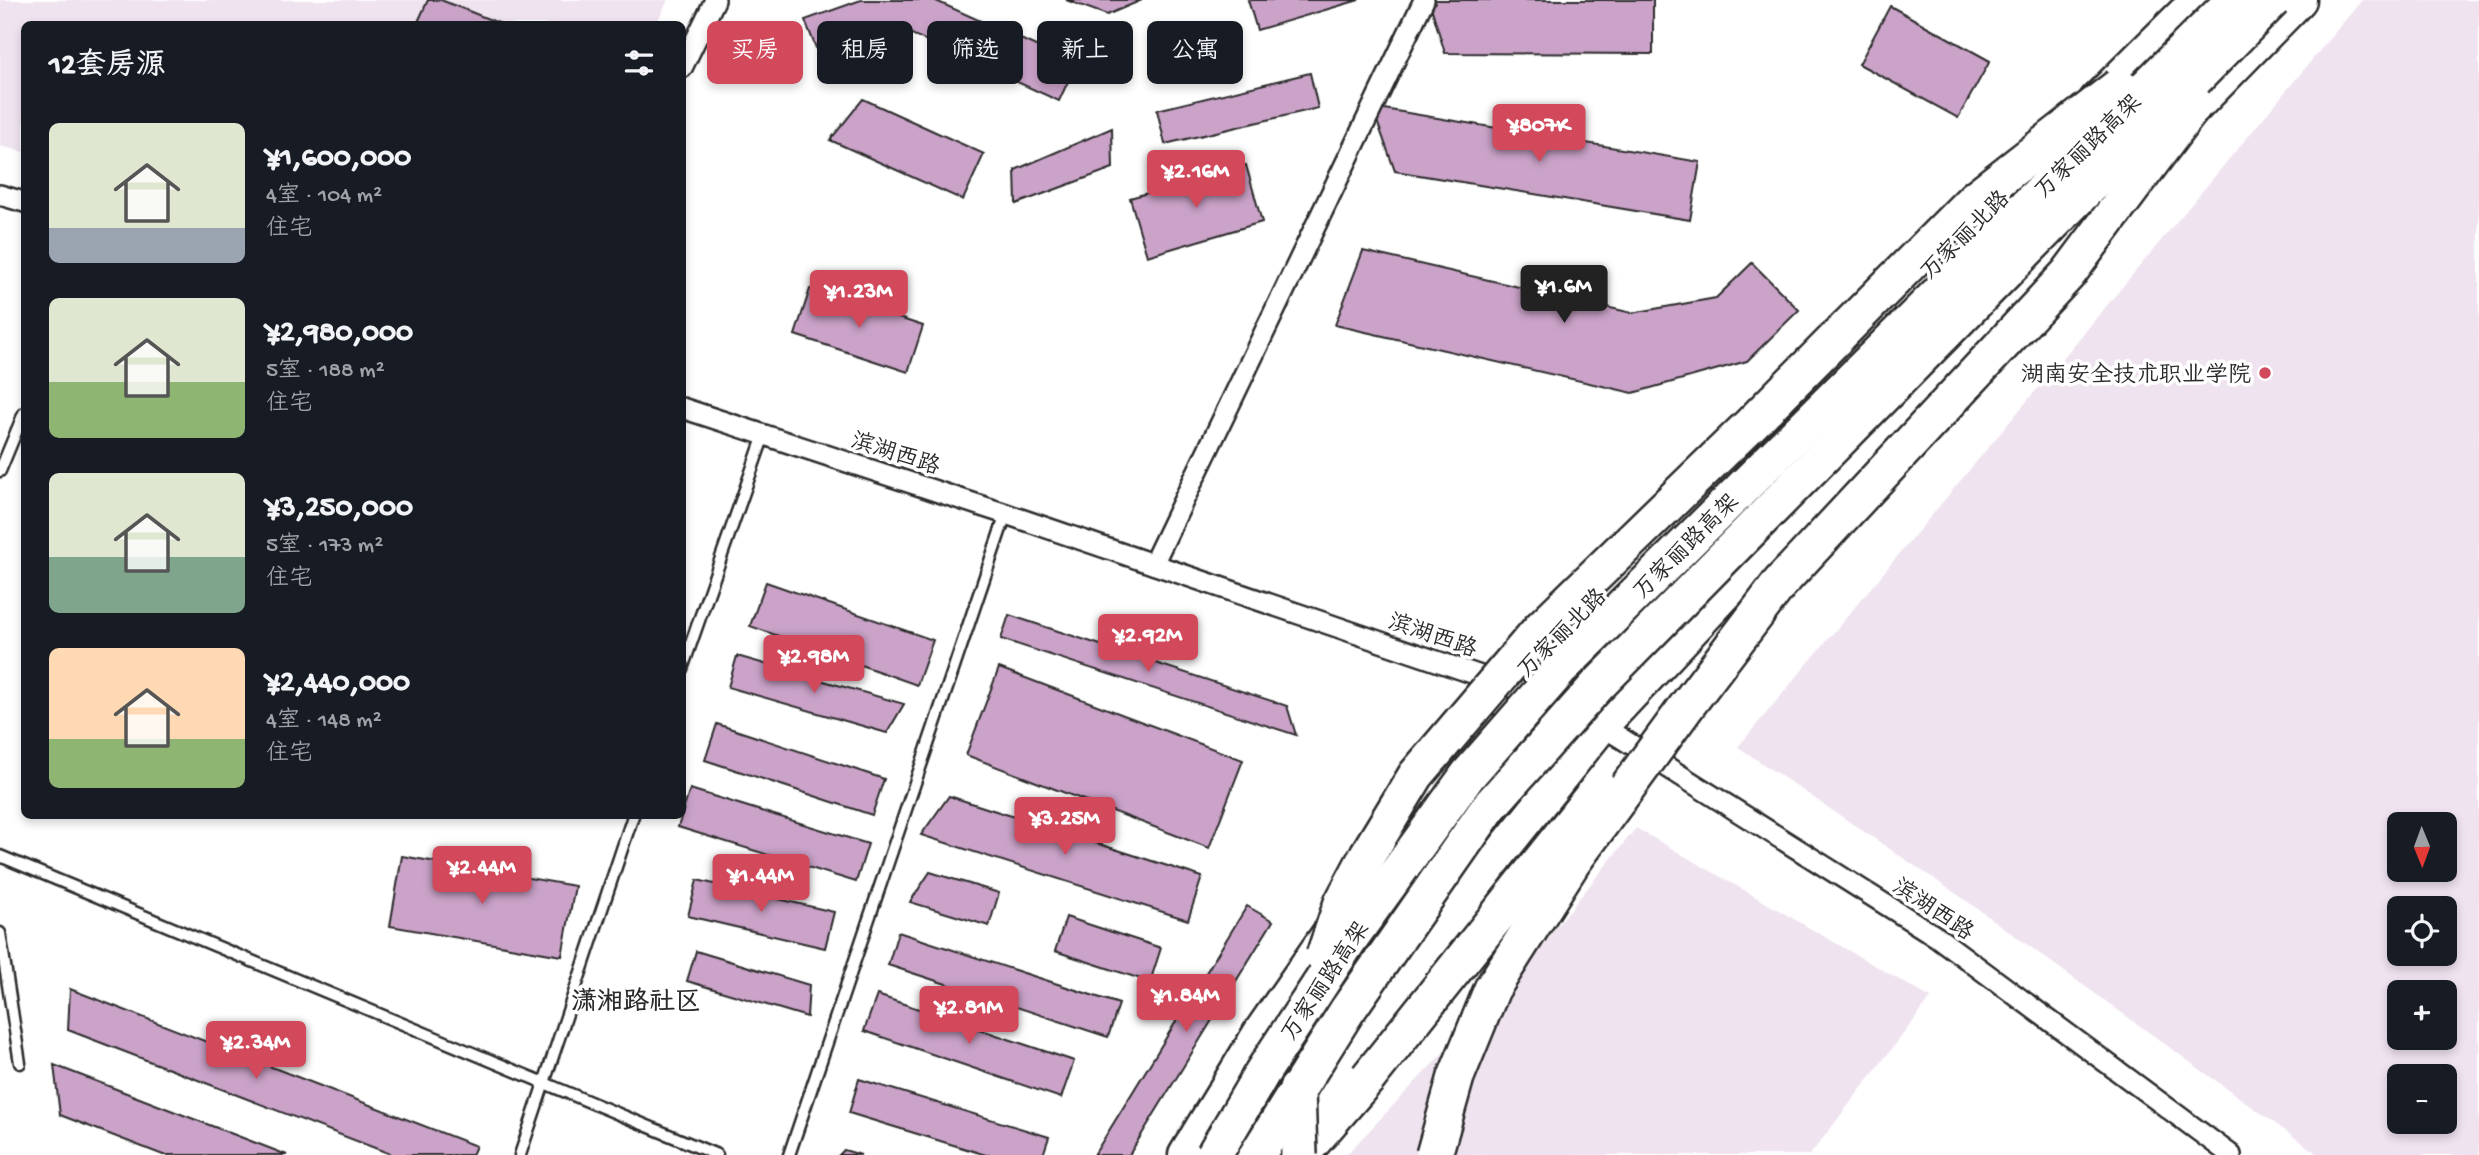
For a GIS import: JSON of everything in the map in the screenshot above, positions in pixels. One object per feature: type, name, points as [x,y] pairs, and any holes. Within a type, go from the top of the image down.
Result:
[{"type":"highway","name":"万家丽路高架","points":[[1214,1155],[1262,1073],[1349,940],[1468,775],[1564,665],[2232,0]]},
{"type":"highway","points":[[1300,1155],[1297,1115],[1298,1040],[1315,980],[1342,903],[1416,775],[1541,628],[1750,425],[1974,199],[2232,0]]},
{"type":"highway","name":"万家丽路高架","points":[[1257,1155],[1347,1011],[1489,807],[1597,687],[2281,1]]},
{"type":"highway","points":[[1300,1155],[1368,1079],[1673,696],[2068,274],[2281,1]]},
{"type":"highway","points":[[1434,1155],[1456,1077],[1492,989],[1580,852],[1780,583]]},
{"type":"main road","name":"万家丽北路","points":[[1185,1155],[1260,1032],[1406,822],[1507,685],[1547,643],[1784,417],[2197,0]]},
{"type":"main road","points":[[1286,1155],[1362,1035],[1498,856],[1602,726],[2281,1]]},
{"type":"street","points":[[686,60],[715,0]]},
{"type":"street","points":[[1153,564],[1424,0]]},
{"type":"street","points":[[0,195],[21,201]]},
{"type":"street","name":"滨湖西路","points":[[686,409],[1006,514],[1507,685],[1602,726],[1937,937],[2231,1155]]},
{"type":"lane","points":[[0,471],[21,421]]},
{"type":"lane","points":[[686,658],[764,435]]},
{"type":"lane","points":[[789,1155],[1006,514]]},
{"type":"lane","points":[[520,1155],[632,819]]},
{"type":"lane","points":[[0,856],[717,1155]]},
{"type":"lane","points":[[0,933],[20,1063]]},
{"type":"shaded area","points":[[0,0],[668,0],[658,21],[21,21],[21,151],[0,146]]},
{"type":"shaded area","name":"湖南安全技术职业学院","points":[[2362,0],[2479,0],[2479,1155],[2319,1155],[1961,897],[1738,747]]},
{"type":"shaded area","points":[[1636,828],[1931,998],[1810,1155],[1346,1155],[1519,973]]},
{"type":"building","points":[[428,0],[441,0],[494,21],[418,21]]},
{"type":"building","points":[[861,0],[934,0],[981,21],[927,21],[927,41],[913,35],[913,21],[817,21],[817,50],[805,20]]},
{"type":"building","points":[[1066,0],[1142,0],[1107,15]]},
{"type":"building","points":[[1248,0],[1359,0],[1257,30]]},
{"type":"building","points":[[1429,0],[1653,0],[1653,54],[1445,53]]},
{"type":"building","points":[[1890,6],[1990,61],[1958,118],[1859,64]]},
{"type":"building","points":[[1023,40],[1037,46],[1037,84],[1067,84],[1059,101],[1022,84]]},
{"type":"building","points":[[1310,73],[1318,108],[1165,144],[1157,110]]},
{"type":"building","points":[[863,99],[984,154],[963,200],[830,140]]},
{"type":"building","points":[[1372,107],[1700,162],[1690,220],[1395,171]]},
{"type":"building","points":[[1112,128],[1113,168],[1016,204],[1015,170]]},
{"type":"building","points":[[1246,165],[1262,222],[1147,256],[1130,198]]},
{"type":"building","points":[[1363,251],[1632,313],[1716,298],[1752,263],[1799,310],[1747,361],[1633,393],[1335,325]]},
{"type":"building","points":[[810,289],[923,326],[908,372],[795,335]]},
{"type":"building","points":[[766,582],[933,640],[917,685],[750,626]]},
{"type":"building","points":[[1009,615],[1287,706],[1296,735],[1001,639]]},
{"type":"building","points":[[737,656],[904,704],[887,733],[728,687]]},
{"type":"building","points":[[999,668],[1243,760],[1209,848],[966,755]]},
{"type":"building","points":[[717,724],[884,779],[872,815],[705,760]]},
{"type":"building","points":[[690,789],[868,844],[856,882],[678,827],[681,819],[686,819],[686,802]]},
{"type":"building","points":[[949,796],[1202,877],[1188,920],[921,835]]},
{"type":"building","points":[[402,856],[575,886],[562,956],[390,926]]},
{"type":"building","points":[[930,872],[999,893],[989,926],[910,902]]},
{"type":"building","points":[[697,880],[834,912],[825,948],[688,916]]},
{"type":"building","points":[[1247,906],[1273,921],[1129,1155],[1094,1155]]},
{"type":"building","points":[[1066,917],[1161,948],[1150,982],[1055,951]]},
{"type":"building","points":[[898,932],[1119,1004],[1108,1037],[888,965]]},
{"type":"building","points":[[696,951],[809,985],[807,1017],[687,981]]},
{"type":"building","points":[[70,989],[476,1146],[472,1155],[393,1155],[68,1030]]},
{"type":"building","points":[[877,995],[1074,1061],[1061,1098],[864,1031]]},
{"type":"building","points":[[54,1065],[287,1155],[163,1155],[60,1115]]},
{"type":"building","points":[[859,1079],[1049,1137],[1043,1155],[986,1155],[849,1113]]},
{"type":"building","points":[[844,1150],[861,1155],[839,1155]]},
{"type":"place","name":"湖南安全技术职业学院","points":[[2265,373]]},
{"type":"district","name":"潇湘路社区","points":[[636,1000]]}]
